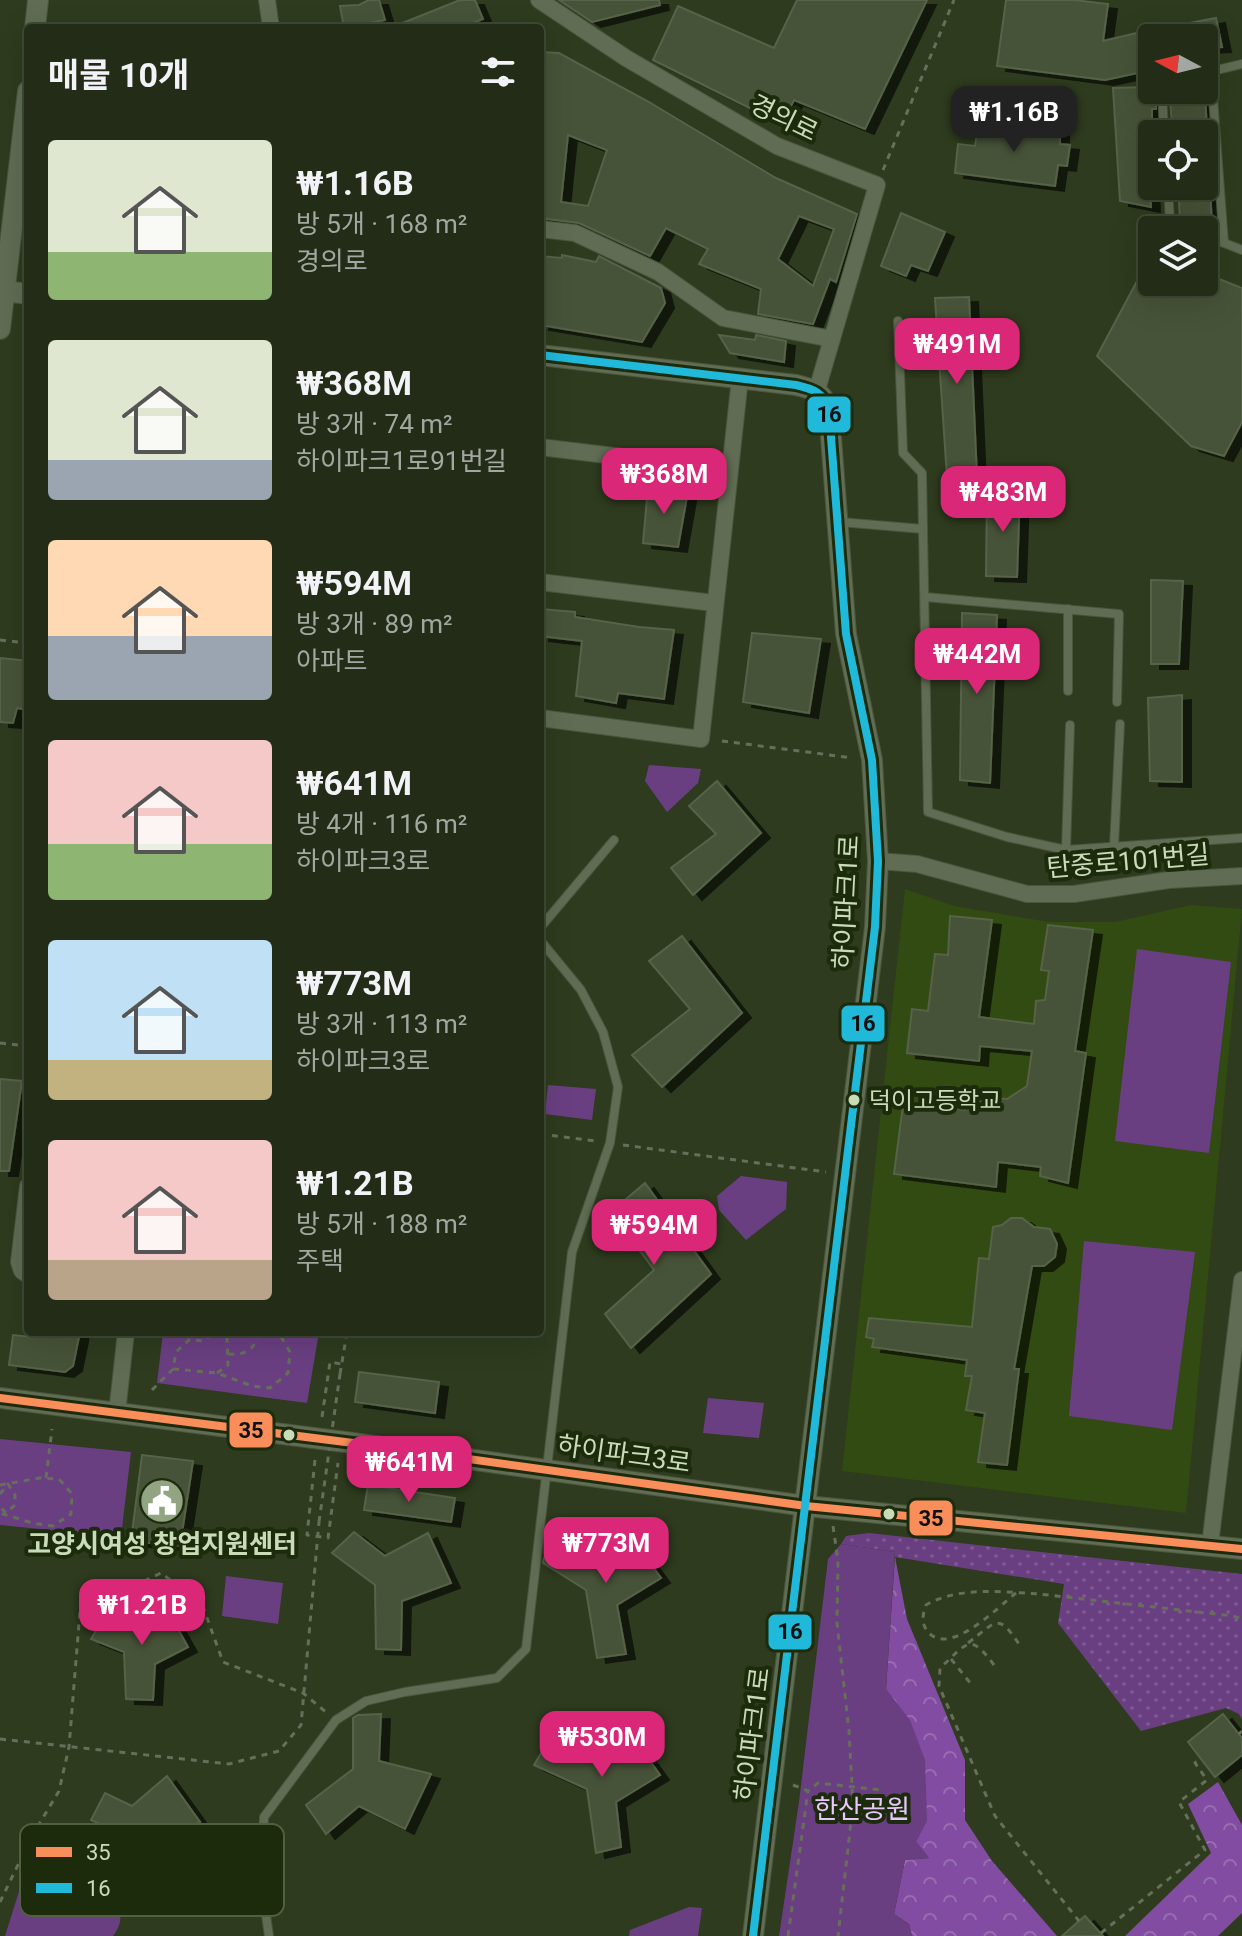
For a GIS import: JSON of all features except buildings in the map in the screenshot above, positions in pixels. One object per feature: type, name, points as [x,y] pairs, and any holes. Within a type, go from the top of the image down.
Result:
[{"type":"street","points":[[267,0],[270,24]]},
{"type":"street","name":"경의로","points":[[539,0],[626,58],[777,146],[877,185]]},
{"type":"street","points":[[0,329],[24,126]]},
{"type":"street","points":[[544,355],[817,390],[877,185]]},
{"type":"street","points":[[544,229],[575,233],[658,272],[723,318],[832,339]]},
{"type":"street","points":[[5,291],[24,293]]},
{"type":"street","points":[[544,719],[701,739],[740,378]]},
{"type":"street","name":"하이파크1로","points":[[753,1936],[875,927],[878,861],[872,760],[846,634],[829,411],[817,390]]},
{"type":"street","points":[[544,447],[730,470]]},
{"type":"street","points":[[544,582],[714,603]]},
{"type":"street","name":"탄중로101번길","points":[[878,861],[917,864],[1027,894],[1074,894],[1169,880],[1242,876]]},
{"type":"street","points":[[24,1220],[19,1262],[24,1272]]},
{"type":"street","points":[[1210,1545],[1242,1280]]},
{"type":"street","points":[[117,1413],[126,1336]]},
{"type":"street","name":"하이파크3로","points":[[0,1398],[806,1506],[1242,1549]]},
{"type":"lane","points":[[1218,70],[1242,64]]},
{"type":"lane","points":[[1211,104],[1224,243]]},
{"type":"lane","points":[[1218,241],[1242,250]]},
{"type":"lane","points":[[898,321],[903,453],[922,473],[928,812],[1007,837],[1066,850],[1242,838]]},
{"type":"lane","points":[[838,522],[923,529]]},
{"type":"lane","points":[[925,597],[1119,614],[1117,702]]},
{"type":"lane","points":[[1068,609],[1068,691]]},
{"type":"lane","points":[[1114,847],[1120,724]]},
{"type":"lane","points":[[1066,850],[1070,725]]},
{"type":"lane","points":[[544,923],[614,840]]},
{"type":"lane","points":[[264,1824],[264,1817],[336,1720],[366,1701],[497,1678],[526,1649],[572,1252],[610,1143],[618,1087],[603,1032],[581,990],[544,945]]},
{"type":"lane","points":[[266,1916],[269,1936]]},
{"type":"path","points":[[877,185],[954,0]]},
{"type":"path","points":[[0,640],[24,643]]},
{"type":"path","points":[[722,741],[857,758]]},
{"type":"path","points":[[0,1043],[24,1046]]},
{"type":"path","points":[[544,1135],[828,1173]]},
{"type":"path","points":[[152,1390],[173,1369],[176,1352],[190,1339],[202,1341],[210,1336]]},
{"type":"path","points":[[217,1373],[228,1365],[227,1336]]},
{"type":"path","points":[[228,1354],[240,1355],[251,1351],[257,1336]]},
{"type":"path","points":[[173,1369],[217,1373],[252,1386],[270,1388],[288,1373],[290,1352],[280,1336]]},
{"type":"path","points":[[0,1739],[229,1764],[279,1751],[301,1725],[317,1536],[346,1336]]},
{"type":"path","points":[[322,1417],[330,1362],[341,1364]]},
{"type":"path","points":[[46,1478],[52,1429]]},
{"type":"path","points":[[315,1460],[307,1535],[328,1538],[338,1463]]},
{"type":"path","points":[[0,1485],[59,1479],[72,1494],[71,1514],[53,1526],[0,1513]]},
{"type":"path","points":[[0,1494],[8,1484]]},
{"type":"path","points":[[6,1513],[15,1505],[15,1495],[8,1484]]},
{"type":"path","points":[[0,1507],[6,1513]]},
{"type":"path","points":[[833,1523],[838,1561],[837,1623],[849,1731],[853,1804],[838,1936]]},
{"type":"path","points":[[39,1824],[59,1791],[69,1747],[82,1586],[131,1587],[161,1573],[202,1604],[223,1662],[303,1693],[336,1720]]},
{"type":"path","points":[[1016,1593],[979,1623],[951,1638],[934,1637],[923,1622],[926,1605],[936,1599],[975,1593],[1016,1593],[1242,1619]]},
{"type":"path","points":[[1021,1647],[1006,1625],[999,1622],[993,1624],[940,1668],[939,1686],[995,1816],[1079,1921]]},
{"type":"path","points":[[965,1645],[975,1644],[981,1648],[994,1665]]},
{"type":"path","points":[[951,1659],[971,1684]]},
{"type":"path","points":[[1101,1933],[1205,1850],[1179,1802],[1207,1780],[1195,1763],[1201,1758]]},
{"type":"path","points":[[788,1936],[808,1791],[818,1783],[881,1790]]},
{"type":"path","points":[[793,1785],[808,1791]]},
{"type":"path","points":[[0,1902],[20,1861]]},
{"type":"shaded area","points":[[905,889],[954,906],[1049,922],[1115,922],[1191,905],[1242,909],[1186,1513],[842,1471]]},
{"type":"green space","points":[[649,765],[701,769],[698,783],[667,812],[645,781]]},
{"type":"green space","points":[[1137,949],[1231,962],[1209,1153],[1115,1141]]},
{"type":"green space","points":[[548,1085],[596,1089],[592,1120],[545,1114]]},
{"type":"green space","points":[[741,1176],[787,1182],[786,1209],[746,1240],[719,1210],[717,1196]]},
{"type":"green space","points":[[1084,1241],[1195,1252],[1172,1430],[1069,1416]]},
{"type":"green space","points":[[163,1336],[318,1336],[307,1403],[157,1383]]},
{"type":"green space","points":[[708,1398],[764,1403],[759,1438],[703,1433]]},
{"type":"green space","points":[[0,1439],[131,1452],[121,1537],[0,1525]]},
{"type":"green space","points":[[869,1533],[1242,1574],[1242,1720],[1239,1714],[1226,1708],[1141,1731],[1058,1623],[1064,1584],[895,1557],[895,1552],[841,1544],[846,1536]]},
{"type":"green space","name":"한산공원","points":[[841,1544],[895,1552],[886,1689],[910,1720],[925,1760],[927,1821],[916,1842],[929,1858],[905,1860],[894,1914],[909,1924],[912,1936],[779,1936],[799,1802],[828,1559]]},
{"type":"green space","points":[[895,1557],[907,1619],[965,1760],[965,1820],[992,1861],[1057,1936],[912,1936],[909,1924],[894,1914],[905,1860],[929,1858],[916,1842],[925,1760],[886,1689]]},
{"type":"green space","points":[[226,1576],[283,1583],[278,1624],[222,1616]]},
{"type":"green space","points":[[1218,1782],[1242,1825],[1242,1913],[1218,1936],[1125,1936],[1211,1853],[1188,1804]]},
{"type":"green space","points":[[20,1888],[20,1916],[120,1916],[113,1936],[5,1936]]},
{"type":"green space","points":[[689,1907],[702,1908],[698,1936],[629,1936],[630,1930]]},
{"type":"transit line","name":"16","points":[[544,355],[796,385],[817,392],[829,411],[846,634],[872,760],[878,861],[875,927],[753,1936]]},
{"type":"transit line","name":"35","points":[[0,1398],[806,1506],[1242,1549]]},
{"type":"place","name":"덕이고등학교","points":[[854,1100]]},
{"type":"place","name":"고양시여성 창업지원센터","points":[[162,1501]]}]
